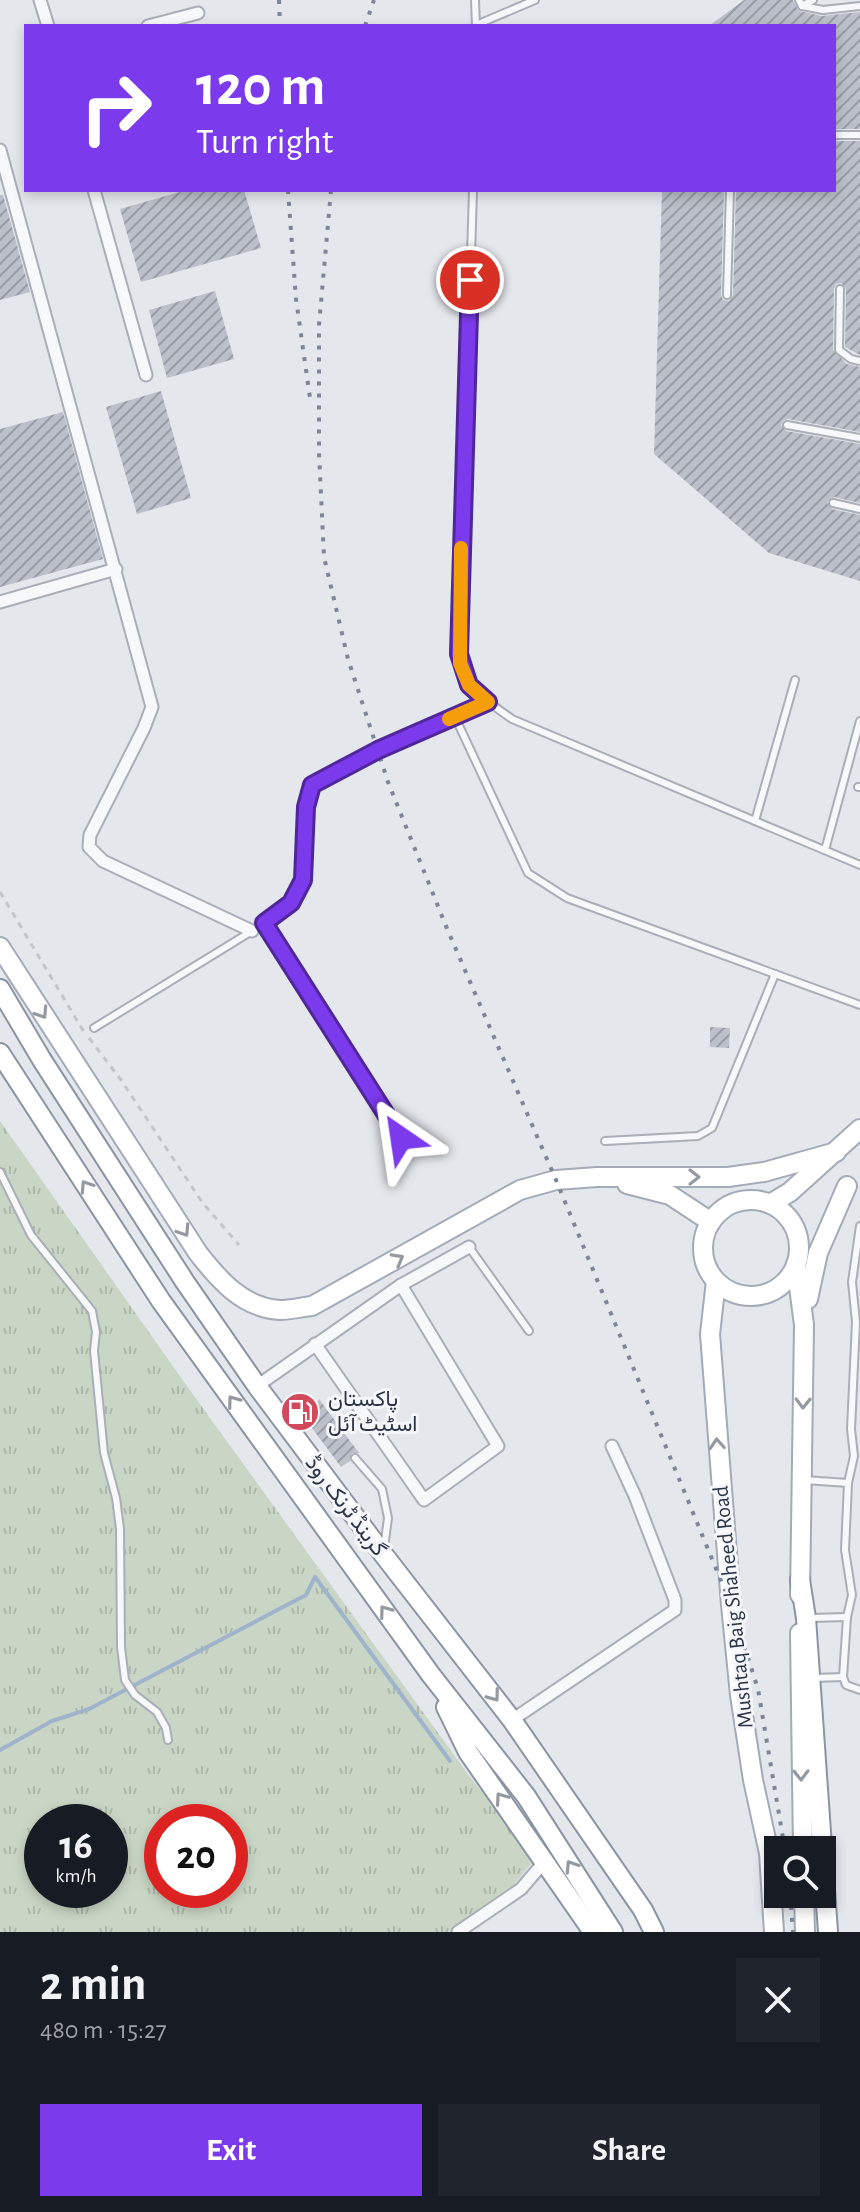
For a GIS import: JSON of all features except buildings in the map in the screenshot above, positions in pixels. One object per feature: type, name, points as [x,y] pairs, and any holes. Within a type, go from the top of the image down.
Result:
[{"type":"main road","points":[[0,947],[219,1281],[249,1302],[279,1310],[312,1306],[520,1190],[556,1180],[597,1177],[728,1177],[764,1172],[836,1152]]},
{"type":"main road","name":"گرینڈ ٹرنک روڈ","points":[[0,989],[168,1256],[257,1386],[512,1720],[643,1910],[654,1932]]},
{"type":"main road","name":"گرینڈ ٹرنک روڈ","points":[[0,1053],[161,1301],[414,1652],[526,1796],[613,1932]]},
{"type":"main road","points":[[770,1204],[790,1192],[860,1129]]},
{"type":"main road","points":[[803,1836],[799,1702],[804,1325],[798,1256],[797,1234],[782,1211],[770,1204],[744,1201],[720,1212],[711,1222],[703,1245],[708,1270],[716,1281],[737,1293],[761,1295],[776,1289],[788,1278],[798,1256],[860,1171]]},
{"type":"main road","points":[[597,1177],[670,1195],[711,1222]]},
{"type":"main road","points":[[804,1325],[818,1253],[847,1186]]},
{"type":"main road","name":"Mushtaq Baig Shaheed Road","points":[[716,1281],[710,1334],[731,1605],[744,1723],[769,1853],[774,1932]]},
{"type":"main road","points":[[800,1580],[811,1678],[828,1932]]},
{"type":"main road","points":[[414,1652],[441,1629]]},
{"type":"main road","points":[[431,1675],[468,1752],[593,1932]]},
{"type":"main road","points":[[804,1908],[805,1932]]},
{"type":"street","points":[[40,0],[47,24]]},
{"type":"street","points":[[156,24],[198,13]]},
{"type":"street","points":[[0,150],[152,707],[90,835],[89,847],[103,861],[252,931]]},
{"type":"street","points":[[95,192],[146,375]]},
{"type":"street","points":[[0,602],[116,569]]},
{"type":"street","points":[[257,1386],[401,1285],[469,1247]]},
{"type":"street","points":[[315,1344],[424,1500],[498,1446],[401,1285]]},
{"type":"street","points":[[512,1720],[675,1610],[675,1600],[612,1446]]},
{"type":"street","points":[[458,1932],[521,1889],[545,1861]]},
{"type":"lane","points":[[475,0],[476,24]]},
{"type":"lane","points":[[481,24],[535,0]]},
{"type":"lane","points":[[801,3],[813,0]]},
{"type":"lane","points":[[801,3],[823,10],[860,6]]},
{"type":"lane","points":[[836,135],[860,135]]},
{"type":"lane","points":[[473,192],[459,654],[469,685],[512,719],[860,865]]},
{"type":"lane","points":[[727,295],[730,192]]},
{"type":"lane","points":[[840,289],[839,350],[851,359],[860,361]]},
{"type":"lane","points":[[787,425],[860,438]]},
{"type":"lane","points":[[833,503],[860,509]]},
{"type":"lane","points":[[755,821],[795,680]]},
{"type":"lane","points":[[94,1028],[252,931],[291,903],[303,880],[306,807],[312,785],[378,750],[488,702]]},
{"type":"lane","points":[[455,717],[528,873],[567,898],[860,1005]]},
{"type":"lane","points":[[825,850],[860,721]]},
{"type":"lane","points":[[264,923],[401,1138]]},
{"type":"lane","points":[[605,1141],[698,1136],[712,1128],[775,974]]},
{"type":"lane","points":[[0,1172],[31,1235],[92,1311],[104,1453],[116,1498],[120,1529],[121,1647],[125,1680],[135,1695],[157,1712],[166,1728],[168,1740]]},
{"type":"lane","points":[[860,1226],[852,1282],[858,1324],[851,1415],[857,1454],[848,1483],[845,1550],[852,1595],[847,1617],[843,1677],[846,1685],[860,1690]]},
{"type":"lane","points":[[469,1247],[529,1331]]},
{"type":"lane","points":[[275,1411],[292,1402],[311,1402]]},
{"type":"lane","points":[[355,1458],[382,1489],[388,1518],[383,1554]]},
{"type":"lane","points":[[802,1480],[848,1483]]},
{"type":"lane","points":[[806,1618],[847,1617]]},
{"type":"lane","points":[[811,1678],[843,1677]]},
{"type":"path","points":[[0,892],[75,1020],[121,1080],[202,1202],[239,1245]]},
{"type":"green space","points":[[0,1121],[194,1396],[470,1777],[536,1858],[511,1888],[448,1932],[0,1932]]},
{"type":"waterway","points":[[0,1750],[52,1721],[89,1709],[306,1595],[315,1577],[450,1761]]},
{"type":"railway","points":[[279,0],[280,24]]},
{"type":"railway","points":[[366,24],[374,0]]},
{"type":"railway","points":[[288,192],[296,299],[310,398]]},
{"type":"railway","points":[[331,192],[319,325],[319,453],[324,557],[348,659],[388,782],[448,931],[556,1180],[731,1605],[758,1689],[783,1836]]},
{"type":"railway","points":[[791,1908],[793,1932]]},
{"type":"slow traffic","points":[[449,719],[488,702],[469,685],[460,663],[461,548]]},
{"type":"place","name":"پاکستان اسٹیٹ آئل","points":[[300,1412]]},
{"type":"route","points":[[401,1138],[264,923],[291,903],[303,880],[306,807],[312,785],[378,750],[488,702],[469,685],[459,654],[470,280]]}]
